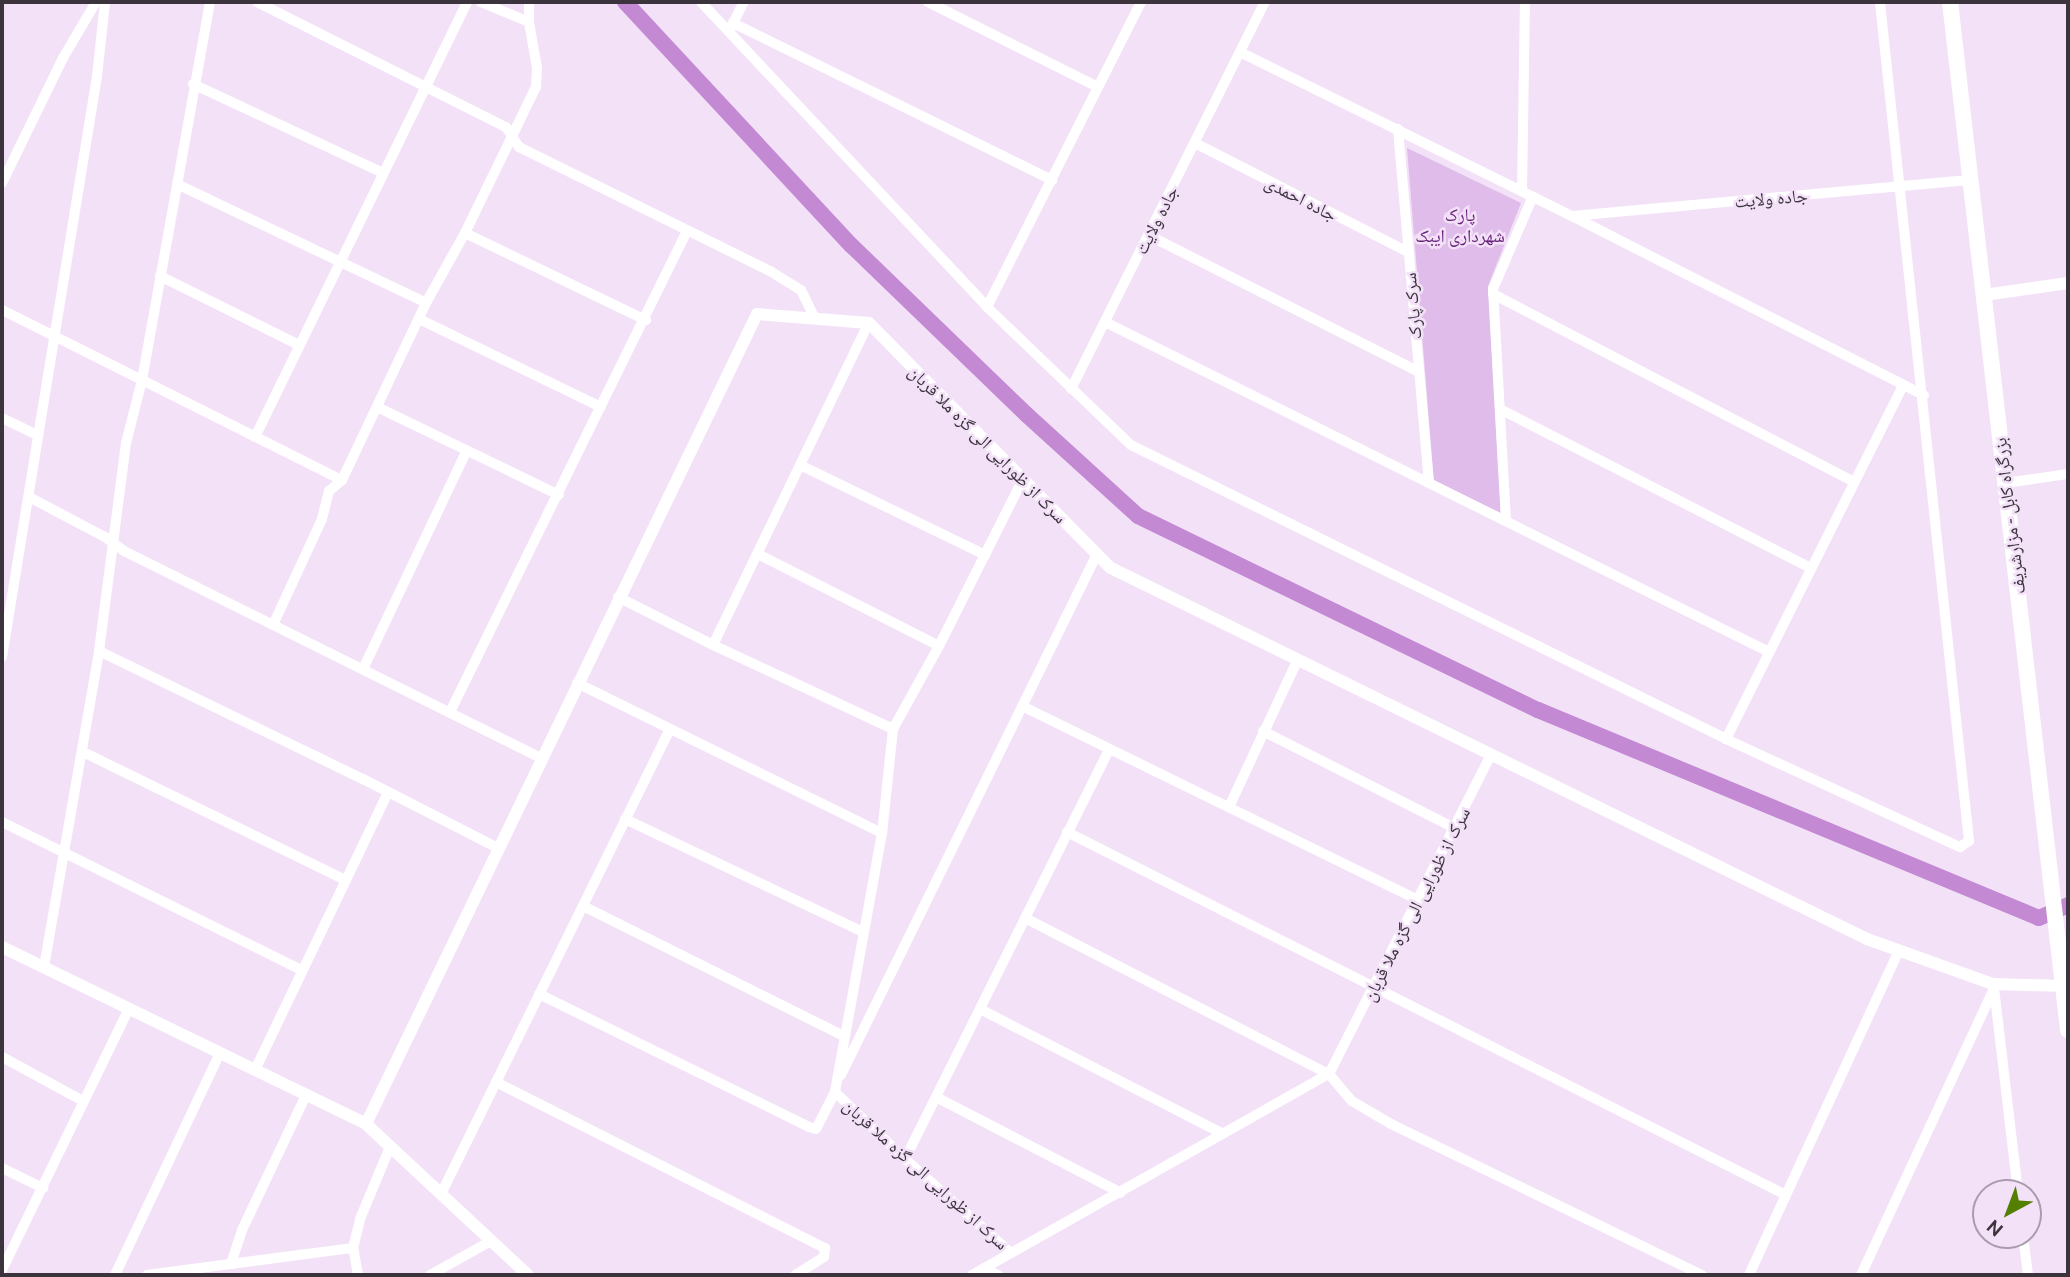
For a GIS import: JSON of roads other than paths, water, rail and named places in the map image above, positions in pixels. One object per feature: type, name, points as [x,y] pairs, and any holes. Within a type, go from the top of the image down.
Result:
[{"type":"highway","name":"بزرگراه کابل - مزارشریف","points":[[1950,2],[2068,1030]]},
{"type":"street","points":[[2,183],[63,58],[96,2]]},
{"type":"street","points":[[2,657],[97,76],[105,2]]},
{"type":"street","points":[[44,967],[99,652],[115,545],[126,443],[142,380],[193,84],[210,2]]},
{"type":"street","points":[[257,2],[506,127],[519,147],[771,271],[801,290],[815,319]]},
{"type":"street","points":[[255,437],[467,2]]},
{"type":"street","points":[[481,2],[528,22]]},
{"type":"street","points":[[273,625],[322,519],[329,491],[342,480],[426,303],[465,233],[536,87],[537,68],[528,22],[529,2]]},
{"type":"street","points":[[701,2],[731,28],[987,307],[1131,446],[1726,739],[1960,847],[1969,841],[1924,395],[1880,2]]},
{"type":"street","points":[[731,28],[744,2]]},
{"type":"street","points":[[928,2],[1098,87]]},
{"type":"street","points":[[987,307],[1139,2]]},
{"type":"street","name":"جاده ولایت","points":[[1071,389],[1265,2]]},
{"type":"street","points":[[1522,191],[1525,2]]},
{"type":"street","points":[[731,28],[1052,180]]},
{"type":"street","points":[[1240,52],[1533,196],[1924,395]]},
{"type":"street","points":[[193,84],[383,173]]},
{"type":"street","name":"سرک پارک","points":[[1398,130],[1417,371],[1429,483]]},
{"type":"street","name":"جاده احمدی","points":[[1195,143],[1408,252]]},
{"type":"street","name":"جاده ولایت","points":[[1572,216],[1971,180]]},
{"type":"street","points":[[177,184],[426,303]]},
{"type":"street","points":[[1506,521],[1493,294],[1533,196]]},
{"type":"street","points":[[450,712],[646,320],[687,232]]},
{"type":"street","points":[[465,233],[646,320]]},
{"type":"street","points":[[1148,236],[1417,371]]},
{"type":"street","points":[[160,276],[299,345]]},
{"type":"street","points":[[1984,295],[2068,283]]},
{"type":"street","points":[[1493,294],[1854,482]]},
{"type":"street","points":[[2,310],[342,480]]},
{"type":"street","points":[[366,1124],[618,597],[757,314],[869,323],[713,645]]},
{"type":"street","points":[[419,319],[601,407]]},
{"type":"street","points":[[1105,322],[1769,652]]},
{"type":"street","name":"سرک از ظورایی الی گزه ملا قربان","points":[[869,323],[1111,568],[1867,939],[1994,986],[2063,986]]},
{"type":"street","points":[[1726,739],[1903,385]]},
{"type":"street","points":[[377,407],[559,495]]},
{"type":"street","points":[[1500,409],[1811,568]]},
{"type":"street","points":[[2,418],[37,435]]},
{"type":"street","points":[[363,669],[467,450]]},
{"type":"street","points":[[800,465],[985,555]]},
{"type":"street","points":[[2006,483],[2068,474]]},
{"type":"street","points":[[618,597],[713,645],[893,729],[939,646],[1023,479]]},
{"type":"street","points":[[29,497],[115,545],[541,758]]},
{"type":"street","points":[[758,554],[939,646]]},
{"type":"street","points":[[539,994],[816,1129],[1097,554]]},
{"type":"street","points":[[99,652],[498,848]]},
{"type":"street","points":[[1229,807],[1297,661]]},
{"type":"street","points":[[577,683],[882,833]]},
{"type":"street","points":[[1022,706],[1418,900]]},
{"type":"street","points":[[441,1194],[670,729]]},
{"type":"street","name":"سرک از ظورایی الی گزه ملا قربان","points":[[893,729],[882,833],[836,1088],[905,1159],[1011,1253],[1329,1074],[1490,756]]},
{"type":"street","points":[[1264,732],[1454,828]]},
{"type":"street","points":[[905,1159],[1109,749]]},
{"type":"street","points":[[83,752],[346,880]]},
{"type":"street","points":[[255,1070],[388,793]]},
{"type":"street","points":[[625,819],[863,932]]},
{"type":"street","points":[[2,822],[302,970]]},
{"type":"street","points":[[1067,832],[1786,1195]]},
{"type":"street","points":[[583,906],[844,1036]]},
{"type":"street","points":[[1025,918],[1329,1074],[1352,1101],[1391,1124],[1702,1275]]},
{"type":"street","points":[[2,947],[366,1124],[528,1275]]},
{"type":"street","points":[[1749,1275],[1899,950]]},
{"type":"street","points":[[1994,986],[2016,1179]]},
{"type":"street","points":[[1861,1275],[1994,986]]},
{"type":"street","points":[[2,1270],[130,1009]]},
{"type":"street","points":[[980,1009],[1223,1134]]},
{"type":"street","points":[[115,1275],[220,1053]]},
{"type":"street","points":[[2,1057],[83,1101]]},
{"type":"street","points":[[496,1082],[825,1248],[824,1257],[795,1275]]},
{"type":"street","points":[[231,1264],[242,1230],[306,1095]]},
{"type":"street","points":[[936,1097],[1121,1193]]},
{"type":"street","points":[[358,1275],[353,1248],[360,1219],[390,1147]]},
{"type":"street","points":[[2,1168],[43,1188]]},
{"type":"street","points":[[430,1275],[491,1241]]},
{"type":"street","points":[[147,1275],[353,1248]]},
{"type":"street","points":[[2025,1249],[2028,1275]]},
{"type":"street","points":[[972,1275],[1011,1253]]},
{"type":"street","points":[[984,1268],[998,1275]]},
{"type":"waterway","points":[[625,2],[852,246],[1027,415],[1138,516],[1538,710],[2039,918],[2068,905]]},
{"type":"park label","name":"پارک شهرداری ایبک","points":[[1460,225]]}]
